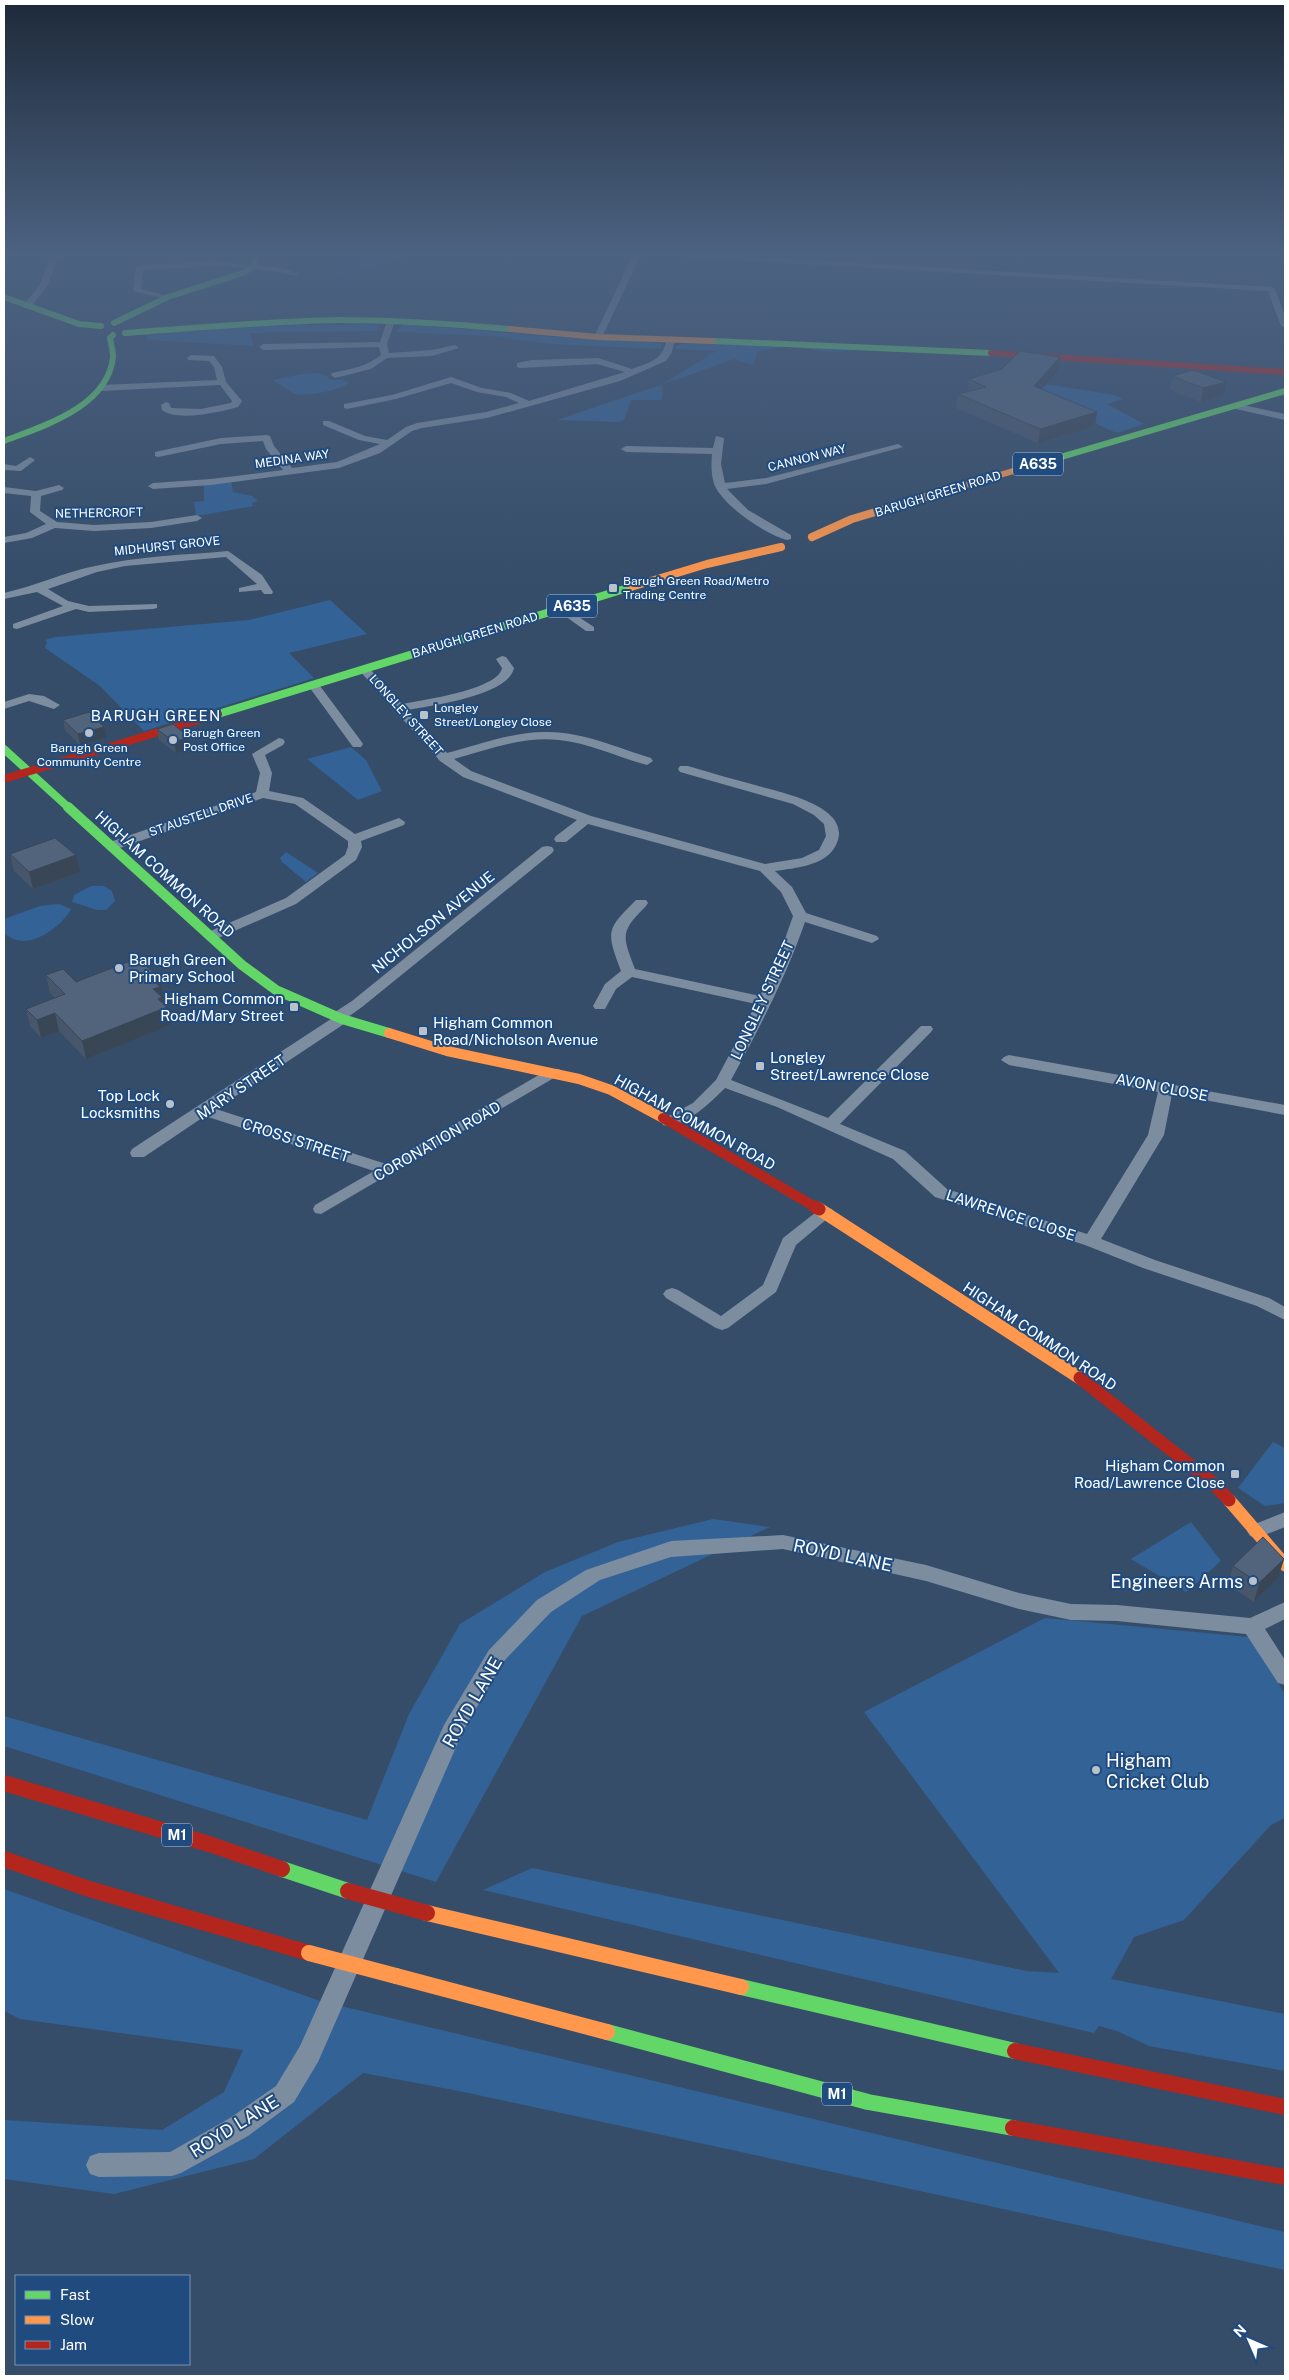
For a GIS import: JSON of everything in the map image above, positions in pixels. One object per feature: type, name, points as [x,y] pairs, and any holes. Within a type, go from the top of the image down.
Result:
[{"type":"main road","points":[[4,441],[79,407],[100,388],[110,366]]},
{"type":"main road","points":[[1189,366],[1285,372]]},
{"type":"main road","points":[[1231,369],[1285,376]]},
{"type":"main road","name":"BARUGH GREEN ROAD","points":[[788,536],[812,537],[852,519],[1234,406],[1285,389]]},
{"type":"main road","points":[[788,536],[779,542],[781,547],[795,552]]},
{"type":"main road","points":[[812,537],[820,541],[820,547]]},
{"type":"main road","name":"BARUGH GREEN ROAD","points":[[28,771],[706,564],[781,547]]},
{"type":"main road","name":"HIGHAM COMMON ROAD","points":[[4,749],[242,965],[276,990],[340,1018],[447,1051],[554,1072],[611,1090],[669,1122],[826,1213],[1082,1379],[1213,1483],[1285,1565]]},
{"type":"main road","name":"A635","points":[[4,779],[28,771]]},
{"type":"main road","name":"M1","points":[[4,1783],[209,1844],[348,1891],[426,1913],[1032,2055],[1285,2107]]},
{"type":"main road","name":"M1","points":[[4,1859],[86,1888],[309,1953],[868,2102],[1285,2177]]},
{"type":"street","points":[[166,405],[168,410],[176,412],[225,408],[235,405],[237,401],[222,382],[217,366]]},
{"type":"street","points":[[333,376],[370,366]]},
{"type":"street","points":[[614,366],[632,372]]},
{"type":"street","name":"MEDINA WAY","points":[[148,486],[211,482],[339,465],[377,451],[420,425],[487,416],[602,384],[646,366]]},
{"type":"street","points":[[346,406],[393,397],[451,380],[480,390],[508,395],[529,404]]},
{"type":"street","points":[[100,388],[222,382]]},
{"type":"street","points":[[1234,406],[1285,417]]},
{"type":"street","points":[[326,423],[350,433],[388,443]]},
{"type":"street","points":[[350,433],[362,426]]},
{"type":"street","points":[[158,454],[221,441],[267,438],[269,447],[290,472]]},
{"type":"street","points":[[719,438],[716,472],[720,488],[743,511],[788,536]]},
{"type":"street","name":"CANNON WAY","points":[[720,488],[766,481],[898,447]]},
{"type":"street","points":[[626,448],[718,451]]},
{"type":"street","points":[[4,467],[18,469],[30,460]]},
{"type":"street","points":[[4,490],[36,494],[59,488]]},
{"type":"street","points":[[36,494],[35,512],[54,525]]},
{"type":"street","name":"NETHERCROFT","points":[[4,540],[28,536],[54,525],[94,528],[152,525],[197,518]]},
{"type":"street","name":"MIDHURST GROVE","points":[[4,596],[125,563],[228,554],[258,577],[266,589],[243,590]]},
{"type":"street","points":[[39,588],[64,603],[74,606],[107,609],[153,606]]},
{"type":"street","points":[[18,626],[74,606]]},
{"type":"street","points":[[562,609],[590,629]]},
{"type":"street","points":[[400,708],[488,687],[507,673],[508,668],[502,659]]},
{"type":"street","name":"LONGLEY STREET","points":[[364,669],[444,758],[467,774],[586,819],[765,868],[787,890],[800,916],[786,956],[764,1001],[722,1082],[698,1106],[669,1122]]},
{"type":"street","points":[[314,684],[357,744]]},
{"type":"street","points":[[4,706],[26,697],[37,696],[54,705]]},
{"type":"street","points":[[444,758],[527,738],[549,736],[568,738],[647,761]]},
{"type":"street","name":"ST AUSTELL DRIVE","points":[[262,794],[266,773],[258,754],[279,742]]},
{"type":"street","points":[[629,756],[639,748]]},
{"type":"street","points":[[689,774],[797,801],[815,809],[829,820],[834,831],[832,843],[824,854],[811,859],[765,868]]},
{"type":"street","name":"ST AUSTELL DRIVE","points":[[112,846],[262,794],[299,801],[354,839]]},
{"type":"street","points":[[561,839],[586,819]]},
{"type":"street","points":[[211,936],[291,901],[351,857],[355,847],[354,839],[400,822]]},
{"type":"street","name":"NICHOLSON AVENUE","points":[[340,1018],[547,850]]},
{"type":"street","points":[[629,972],[618,944],[620,924],[641,904]]},
{"type":"street","points":[[800,916],[872,939]]},
{"type":"street","points":[[629,972],[764,1001]]},
{"type":"street","points":[[600,1006],[610,987],[629,972]]},
{"type":"street","name":"MARY STREET","points":[[138,1153],[206,1110],[340,1018]]},
{"type":"street","points":[[830,1124],[926,1030]]},
{"type":"street","name":"AVON CLOSE","points":[[1009,1060],[1037,1072],[1166,1088],[1285,1110]]},
{"type":"street","name":"CORONATION ROAD","points":[[321,1209],[554,1072]]},
{"type":"street","name":"LAWRENCE CLOSE","points":[[722,1082],[830,1124],[899,1155],[941,1193],[1091,1241],[1149,1264],[1263,1302],[1285,1314]]},
{"type":"street","points":[[1091,1241],[1156,1135],[1166,1088]]},
{"type":"street","name":"CROSS STREET","points":[[206,1110],[387,1170]]},
{"type":"street","points":[[672,1294],[722,1324],[770,1288],[789,1242],[826,1213]]},
{"type":"street","points":[[1257,1531],[1285,1519]]},
{"type":"street","name":"ROYD LANE","points":[[98,2165],[172,2164],[239,2127],[285,2094],[309,2054],[459,1717],[496,1656],[544,1606],[592,1575],[671,1550],[783,1542],[926,1573],[1019,1601],[1071,1612],[1117,1613],[1252,1626]]},
{"type":"street","points":[[1285,1610],[1252,1626],[1285,1678]]},
{"type":"shaded area","points":[[692,366],[714,366],[661,385]]},
{"type":"shaded area","points":[[317,373],[325,375],[331,380],[343,380],[349,383],[338,388],[305,395],[293,393],[273,380],[303,374]]},
{"type":"shaded area","points":[[1033,382],[1114,395],[1123,399],[1107,404],[1144,424],[1117,433],[1023,392]]},
{"type":"shaded area","points":[[661,385],[663,389],[662,400],[631,400],[624,420],[619,422],[557,420]]},
{"type":"shaded area","points":[[231,481],[233,492],[252,496],[258,501],[252,503],[253,506],[196,515],[194,502],[204,501],[204,485]]},
{"type":"shaded area","points":[[330,600],[367,634],[289,653],[314,678],[144,731],[100,686],[45,648],[47,642],[45,640],[55,637],[249,620]]},
{"type":"shaded area","points":[[351,747],[366,760],[382,791],[358,800],[307,759]]},
{"type":"shaded area","points":[[286,852],[318,873],[306,882],[282,862],[280,858]]},
{"type":"shaded area","points":[[91,886],[104,886],[112,891],[115,901],[106,910],[97,910],[72,902],[74,895]]},
{"type":"shaded area","points":[[59,904],[71,909],[57,926],[36,939],[29,941],[15,940],[4,933],[4,919],[40,906]]},
{"type":"shaded area","points":[[1273,1442],[1285,1448],[1285,1503],[1265,1506],[1238,1488]]},
{"type":"shaded area","points":[[713,1519],[770,1527],[582,1616],[436,1882],[4,1746],[4,1716],[367,1820],[409,1714],[460,1624],[545,1572],[618,1542]]},
{"type":"shaded area","points":[[1191,1522],[1221,1561],[1186,1592],[1131,1559]]},
{"type":"shaded area","points":[[1045,1618],[1249,1637],[1285,1694],[1285,1818],[1271,1825],[1184,1920],[1134,1937],[1111,1979],[1285,2014],[1285,2071],[1149,2046],[1117,2031],[1099,2026],[1094,2033],[483,1890],[532,1868],[1027,1971],[1059,1973],[864,1712]]},
{"type":"shaded area","points":[[4,1889],[320,2001],[1285,2232],[1285,2270],[459,2091],[363,2073],[254,2159],[114,2194],[4,2179],[4,2120],[162,2130],[224,2092],[243,2050],[20,2019],[4,2011]]},
{"type":"building","points":[[1005,366],[1052,366],[1034,386],[1097,412],[1040,429],[958,394],[986,387],[969,379],[1002,369]]},
{"type":"building","points":[[1193,370],[1226,382],[1203,388],[1172,376]]},
{"type":"building","points":[[89,712],[104,727],[78,734],[63,720]]},
{"type":"building","points":[[173,724],[189,737],[174,742],[157,729]]},
{"type":"building","points":[[55,838],[76,855],[29,872],[10,854]]},
{"type":"building","points":[[138,958],[160,979],[154,981],[160,987],[153,989],[162,997],[158,999],[167,1007],[82,1041],[55,1013],[37,1020],[26,1009],[65,994],[46,975],[63,969],[76,982]]},
{"type":"building","points":[[1263,1537],[1284,1559],[1259,1583],[1233,1566]]},
{"type":"traffic: fast","points":[[4,441],[36,429],[72,412],[100,388],[109,374],[111,366]]},
{"type":"traffic: fast","points":[[1020,469],[1285,391]]},
{"type":"traffic: fast","points":[[218,714],[631,587]]},
{"type":"traffic: fast","points":[[4,749],[242,965],[276,990],[342,1019],[389,1033]]},
{"type":"traffic: fast","points":[[282,1869],[348,1891]]},
{"type":"traffic: fast","points":[[741,1987],[1015,2051]]},
{"type":"traffic: fast","points":[[607,2032],[868,2102],[1013,2128]]},
{"type":"traffic: slow","points":[[812,537],[852,519],[1020,469]]},
{"type":"traffic: slow","points":[[631,587],[707,564],[781,547]]},
{"type":"traffic: slow","points":[[389,1033],[447,1051],[579,1079],[611,1090],[663,1118]]},
{"type":"traffic: slow","points":[[819,1209],[1080,1378]]},
{"type":"traffic: slow","points":[[1229,1500],[1285,1565]]},
{"type":"traffic: slow","points":[[427,1913],[741,1987]]},
{"type":"traffic: slow","points":[[309,1953],[396,1976]]},
{"type":"traffic: slow","points":[[396,1976],[607,2032]]},
{"type":"traffic: jam","points":[[1193,366],[1285,372]]},
{"type":"traffic: jam","points":[[4,779],[218,714]]},
{"type":"traffic: jam","points":[[663,1118],[819,1209]]},
{"type":"traffic: jam","points":[[1080,1378],[1213,1483],[1229,1500]]},
{"type":"traffic: jam","points":[[4,1783],[209,1844],[282,1869]]},
{"type":"traffic: jam","points":[[4,1859],[86,1888],[309,1953]]},
{"type":"traffic: jam","points":[[348,1891],[427,1913]]},
{"type":"traffic: jam","points":[[1015,2051],[1285,2107]]},
{"type":"traffic: jam","points":[[1013,2128],[1285,2177]]},
{"type":"place","name":"Barugh Green Road/Metro Trading Centre","points":[[613,588]]},
{"type":"place","name":"Longley Street/Longley Close","points":[[424,715]]},
{"type":"place","name":"Barugh Green Community Centre","points":[[89,733]]},
{"type":"place","name":"Barugh Green Post Office","points":[[173,740]]},
{"type":"place","name":"Barugh Green Primary School","points":[[119,968]]},
{"type":"place","name":"Higham Common Road/Mary Street","points":[[294,1007]]},
{"type":"place","name":"Higham Common Road/Nicholson Avenue","points":[[423,1031]]},
{"type":"place","name":"Longley Street/Lawrence Close","points":[[760,1066]]},
{"type":"place","name":"Top Lock Locksmiths","points":[[170,1104]]},
{"type":"place","name":"Higham Common Road/Lawrence Close","points":[[1235,1474]]},
{"type":"place","name":"Engineers Arms","points":[[1253,1581]]},
{"type":"place","name":"Higham Cricket Club","points":[[1096,1770]]},
{"type":"district","name":"BARUGH GREEN","points":[[156,715]]}]
